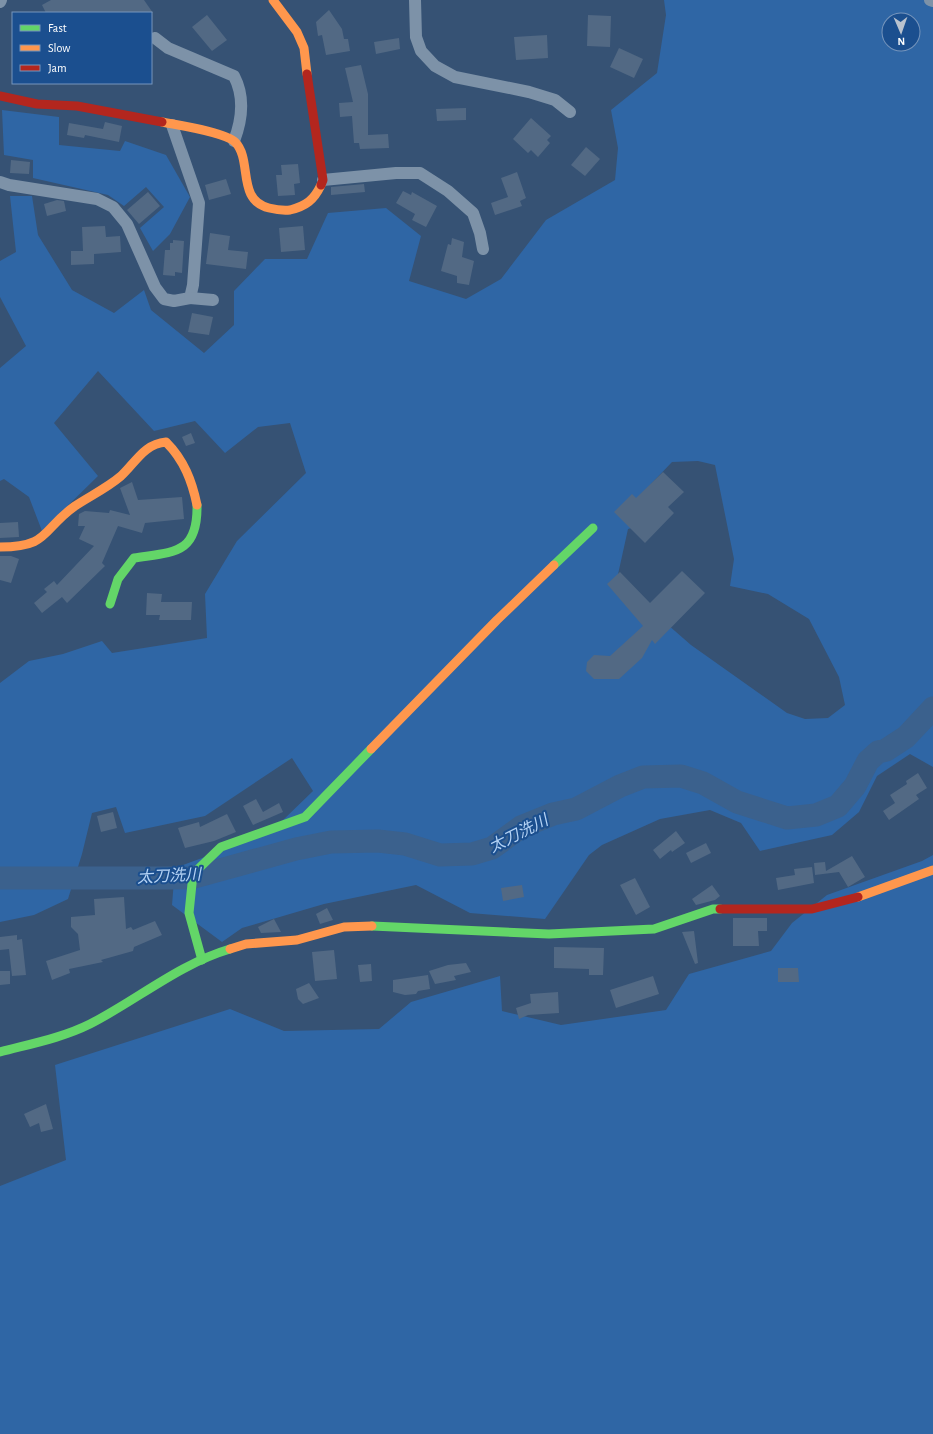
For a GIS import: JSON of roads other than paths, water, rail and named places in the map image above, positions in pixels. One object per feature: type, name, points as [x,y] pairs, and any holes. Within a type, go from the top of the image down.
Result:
[{"type":"street","points":[[0,96],[37,104],[77,106],[210,132],[234,141],[240,149],[248,188],[253,199],[265,207],[282,211],[303,207],[315,197],[324,180],[318,153],[304,48],[297,32],[273,0]]},
{"type":"street","points":[[415,0],[416,37],[421,51],[435,66],[455,77],[528,92],[555,100],[570,112]]},
{"type":"street","points":[[155,38],[168,48],[234,76],[238,83],[241,99],[241,117],[234,141]]},
{"type":"street","points":[[172,125],[199,203],[193,285],[190,298]]},
{"type":"street","points":[[324,180],[396,173],[420,173],[448,190],[473,213],[480,232],[483,249]]},
{"type":"street","points":[[0,182],[9,185],[97,199],[113,207],[127,224],[155,287],[164,299],[174,301],[190,298],[212,300]]},
{"type":"street","points":[[0,547],[22,547],[34,543],[51,531],[66,513],[126,472],[141,453],[155,442],[166,442],[176,450],[194,487],[198,508],[196,524],[192,537],[186,545],[171,551],[134,558],[118,577],[112,591],[110,604]]},
{"type":"street","points":[[202,960],[189,913],[194,874],[221,847],[305,817],[497,620],[593,528]]},
{"type":"street","points":[[0,1052],[59,1037],[90,1024],[165,979],[202,960],[246,944],[297,940],[344,926],[394,926],[549,934],[654,929],[668,926],[713,909],[812,909],[867,893],[933,870]]},
{"type":"waterway","name":"太刀洗川","points":[[0,878],[191,878],[296,849],[331,842],[378,841],[405,844],[440,855],[472,854],[492,848],[521,827],[553,814],[576,809],[620,786],[643,777],[681,776],[703,783],[737,802],[787,818],[816,815],[838,806],[855,786],[868,761],[878,752],[886,750],[906,737],[933,708]]}]
